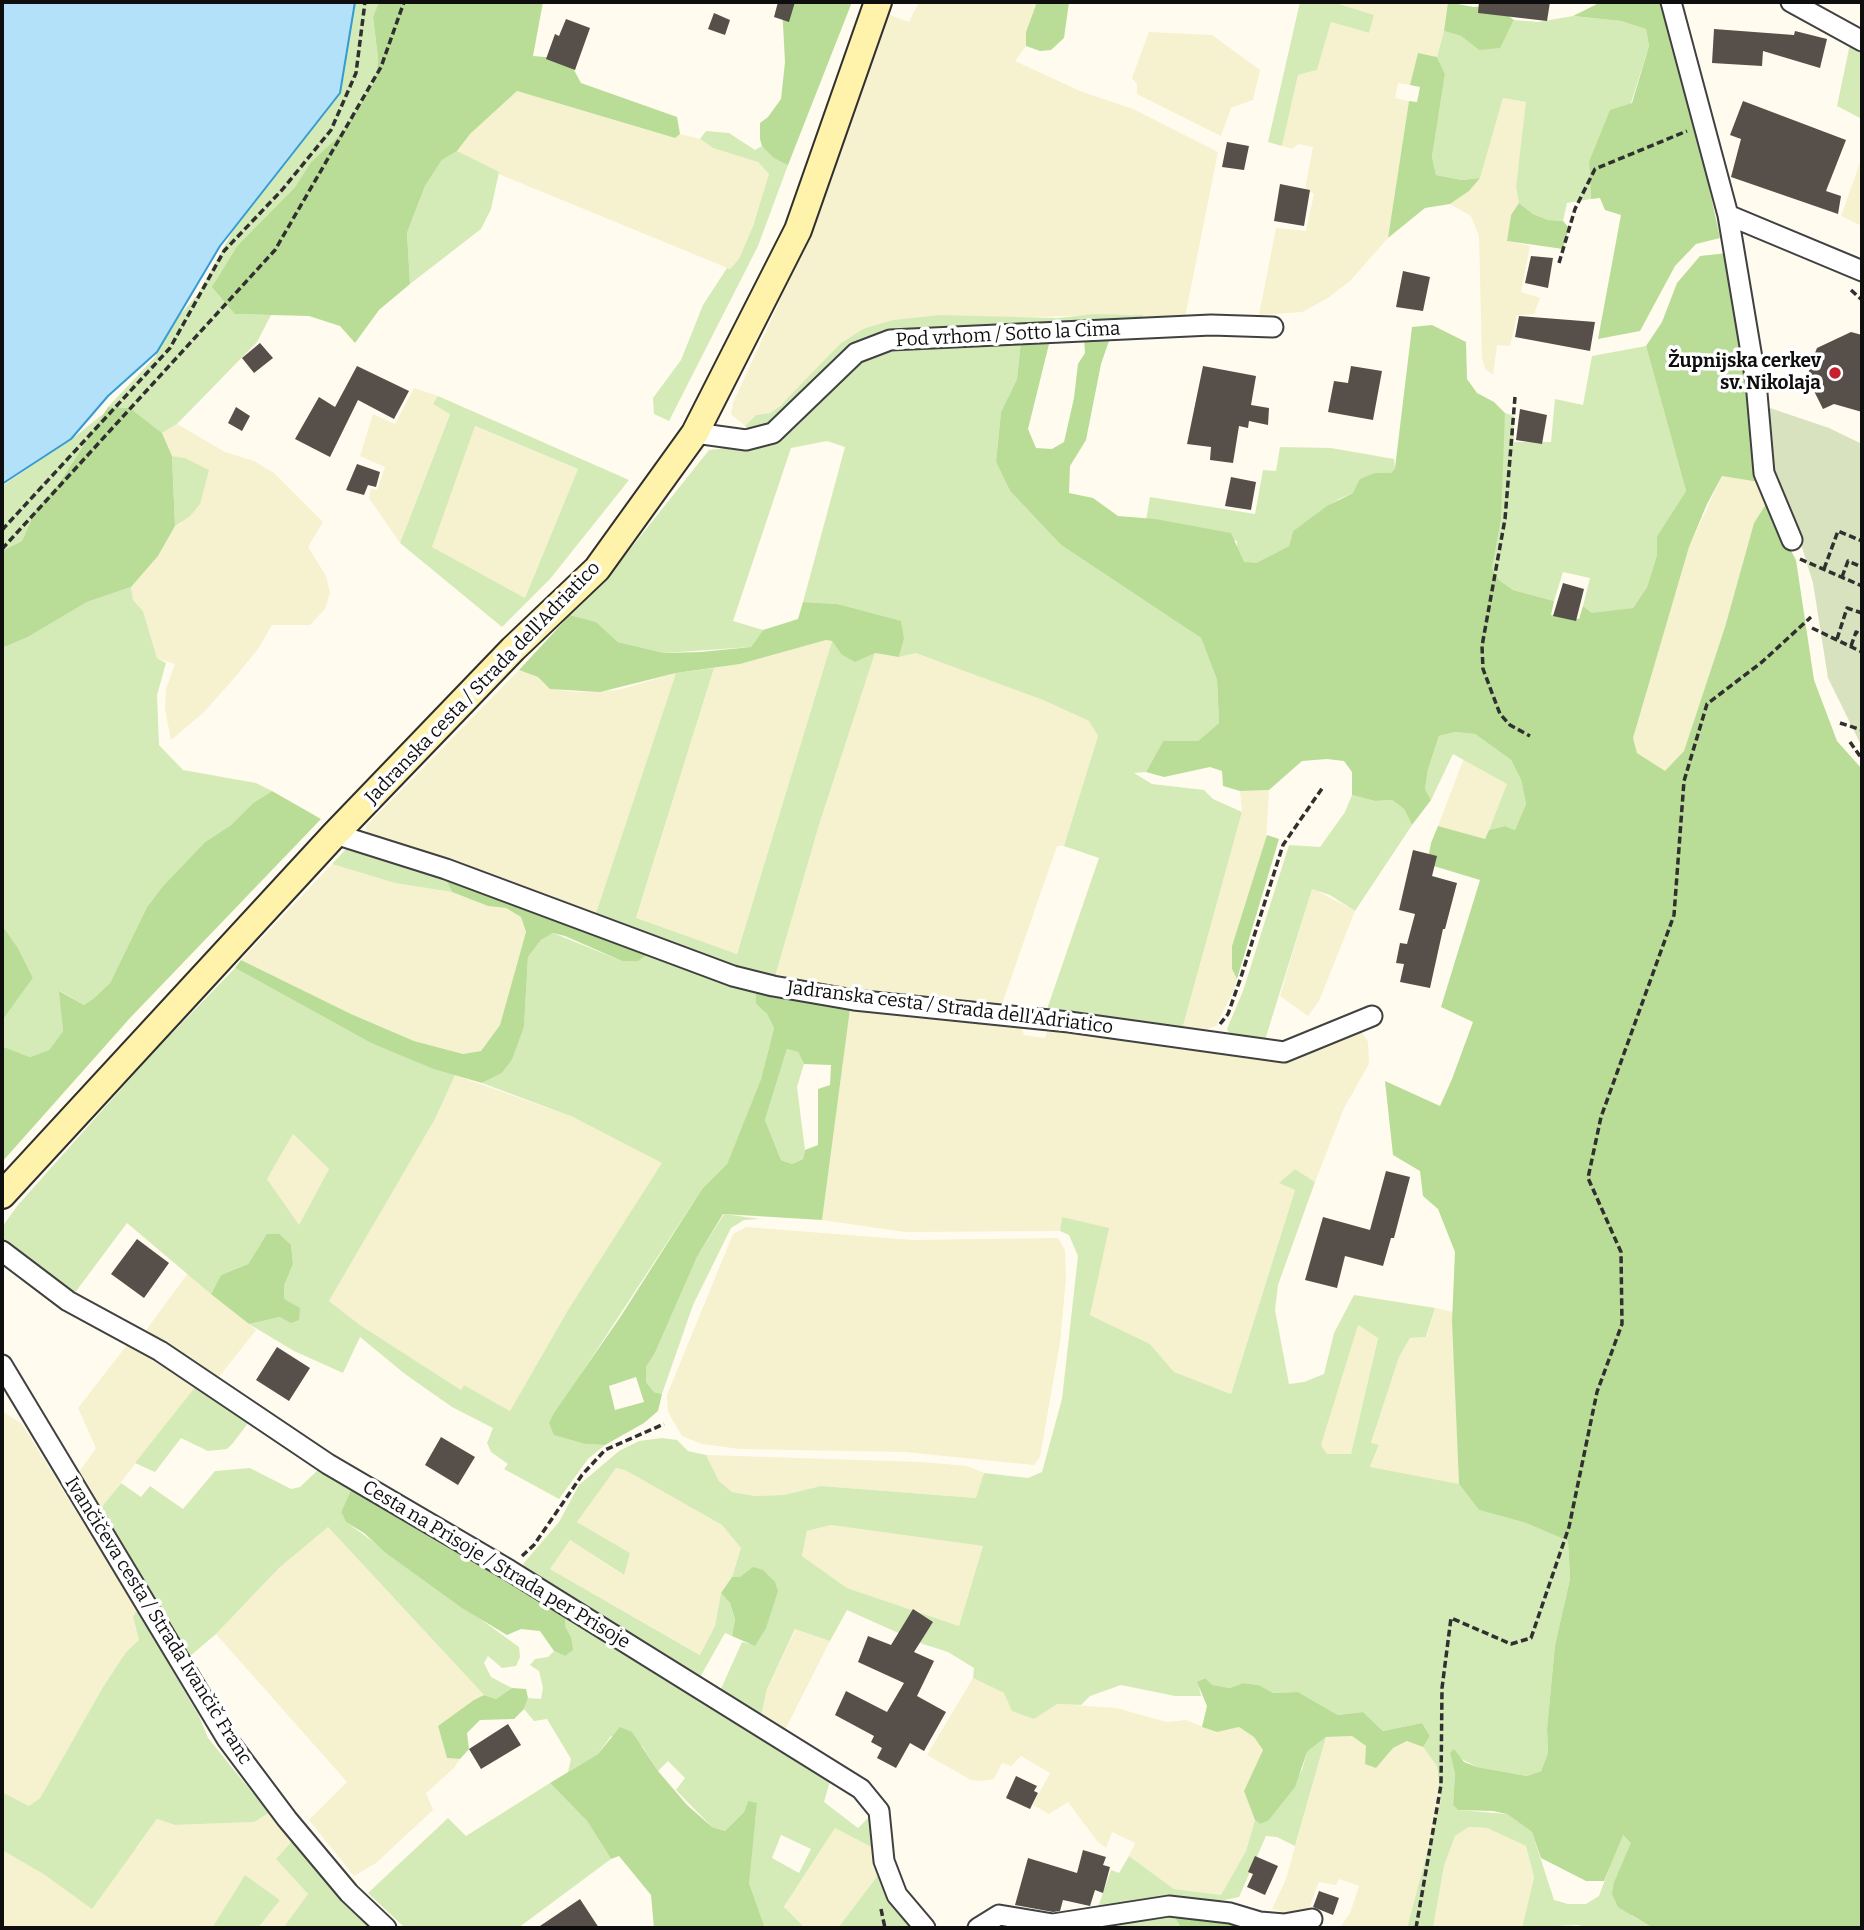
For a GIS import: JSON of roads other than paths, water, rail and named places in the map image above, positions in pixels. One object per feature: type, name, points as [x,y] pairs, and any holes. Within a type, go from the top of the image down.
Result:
[{"type":"main road","name":"Jadranska cesta / Strada dell'Adriatico","points":[[2,1195],[335,834],[513,649],[597,569],[695,433],[798,230],[878,2]]},
{"type":"street","points":[[1671,2],[1728,215],[1756,382],[1764,473],[1792,540]]},
{"type":"street","points":[[1791,2],[1862,41]]},
{"type":"street","points":[[1728,215],[1862,271]]},
{"type":"street","name":"Pod vrhom / Sotto la Cima","points":[[695,433],[746,440],[773,433],[856,354],[890,340],[1211,325],[1273,327]]},
{"type":"street","name":"Jadranska cesta / Strada dell'Adriatico","points":[[335,834],[446,869],[733,976],[773,986],[854,1000],[1069,1022],[1284,1052],[1372,1016]]},
{"type":"street","name":"Cesta na Prisoje / Strada per Prisoje","points":[[2,1251],[68,1301],[160,1351],[328,1464],[506,1568],[861,1789],[879,1811],[884,1861],[897,1895],[925,1928]]},
{"type":"street","name":"Ivančičeva cesta / Strada Ivančič Franc","points":[[2,1365],[228,1740],[287,1819],[349,1893],[386,1928]]},
{"type":"street","points":[[978,1928],[999,1914],[1053,1924],[1169,1906],[1230,1913],[1260,1922],[1284,1924],[1312,1919]]},
{"type":"water","points":[[2,2],[355,2],[340,93],[220,246],[157,352],[108,396],[71,439],[2,484]]},
{"type":"place","name":"Župnijska cerkev sv. Nikolaja","points":[[1835,373]]}]
